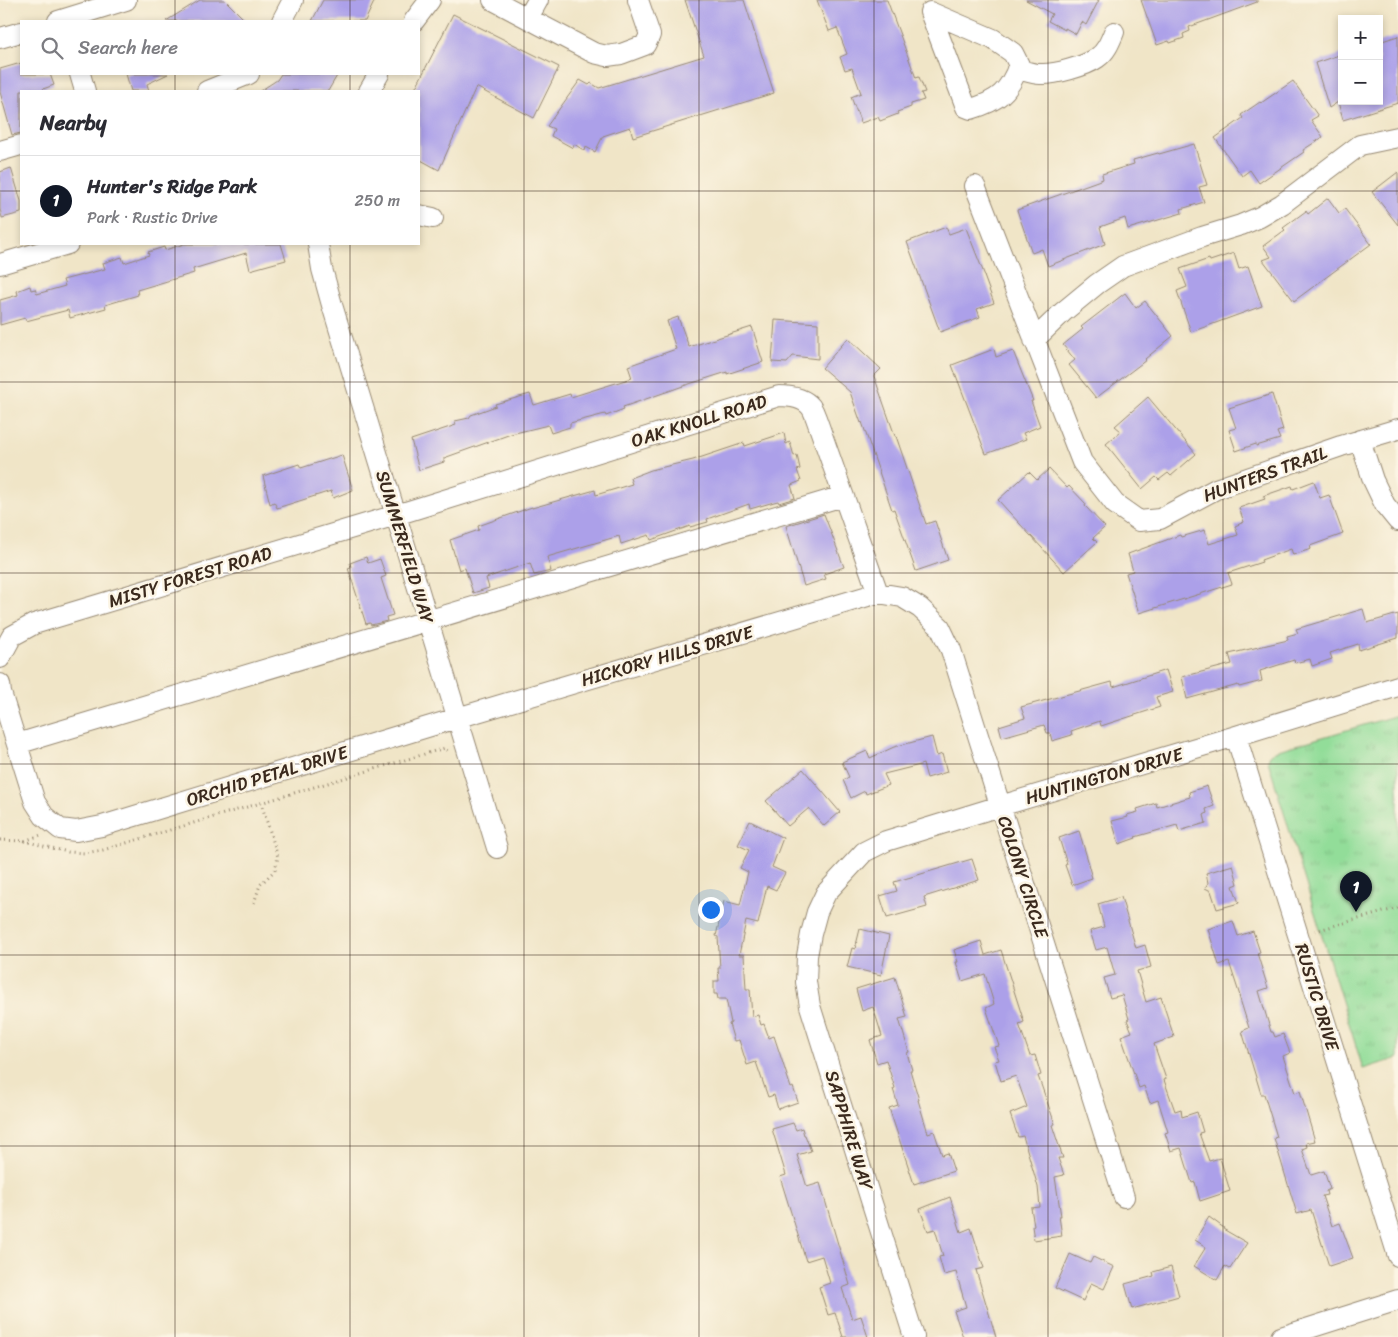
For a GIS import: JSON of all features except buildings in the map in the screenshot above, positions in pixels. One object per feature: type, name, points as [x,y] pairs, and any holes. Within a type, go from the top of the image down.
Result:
[{"type":"street","points":[[65,20],[126,0]]},
{"type":"street","points":[[283,20],[293,0]]},
{"type":"street","points":[[403,20],[414,0]]},
{"type":"street","points":[[415,20],[430,0]]},
{"type":"street","points":[[493,0],[594,53],[607,56],[621,54],[645,45],[650,35],[638,0]]},
{"type":"street","points":[[528,18],[538,0]]},
{"type":"street","points":[[928,6],[993,39],[1013,53],[1019,65],[1010,85],[995,100],[971,109],[966,107],[928,6]]},
{"type":"street","points":[[0,38],[20,32]]},
{"type":"street","points":[[1017,69],[1041,74],[1060,72],[1078,66],[1098,58],[1108,47],[1114,32]]},
{"type":"street","points":[[80,75],[85,90]]},
{"type":"street","points":[[209,90],[247,75]]},
{"type":"street","points":[[371,90],[378,75]]},
{"type":"street","points":[[1034,340],[1063,312],[1097,284],[1124,266],[1260,217],[1282,204],[1360,145],[1398,137]]},
{"type":"street","points":[[0,151],[20,145]]},
{"type":"street","name":"HUNTERS TRAIL","points":[[975,186],[1082,462],[1115,504],[1139,521],[1160,519],[1216,489],[1398,429]]},
{"type":"street","points":[[0,264],[65,245]]},
{"type":"street","name":"SUMMERFIELD WAY","points":[[318,245],[322,270],[332,305],[497,848]]},
{"type":"street","name":"OAK KNOLL ROAD","points":[[396,516],[779,396],[789,396],[810,405],[816,418],[878,593]]},
{"type":"street","points":[[1360,440],[1373,480],[1384,505],[1398,521]]},
{"type":"street","points":[[17,744],[843,496]]},
{"type":"street","name":"MISTY FOREST ROAD","points":[[0,658],[4,647],[12,636],[34,624],[396,516]]},
{"type":"street","name":"HICKORY HILLS DRIVE","points":[[457,718],[878,593]]},
{"type":"street","name":"COLONY CIRCLE","points":[[878,593],[902,597],[920,608],[940,627],[951,650],[1124,1197]]},
{"type":"street","points":[[0,684],[35,802],[44,816],[68,830]]},
{"type":"street","name":"HUNTINGTON DRIVE","points":[[814,920],[826,892],[864,852],[886,842],[1398,686]]},
{"type":"street","name":"ORCHID PETAL DRIVE","points":[[68,830],[102,826],[457,718]]},
{"type":"street","name":"RUSTIC DRIVE","points":[[1236,736],[1398,1256]]},
{"type":"street","name":"SAPPHIRE WAY","points":[[814,920],[806,965],[806,982],[810,1006],[914,1337]]},
{"type":"street","points":[[1281,1337],[1398,1300]]},
{"type":"path","points":[[0,840],[24,841],[68,852],[85,853],[103,850],[445,748],[449,754],[466,749]]},
{"type":"path","points":[[254,903],[260,885],[275,870],[278,857],[261,802]]},
{"type":"path","points":[[24,841],[68,830]]},
{"type":"path","points":[[1298,936],[1398,908]]},
{"type":"green space","points":[[1398,715],[1398,1058],[1363,1069],[1268,761],[1270,754],[1275,751]]},
{"type":"place","name":"Hunter's Ridge Park","points":[[1356,912]]}]
